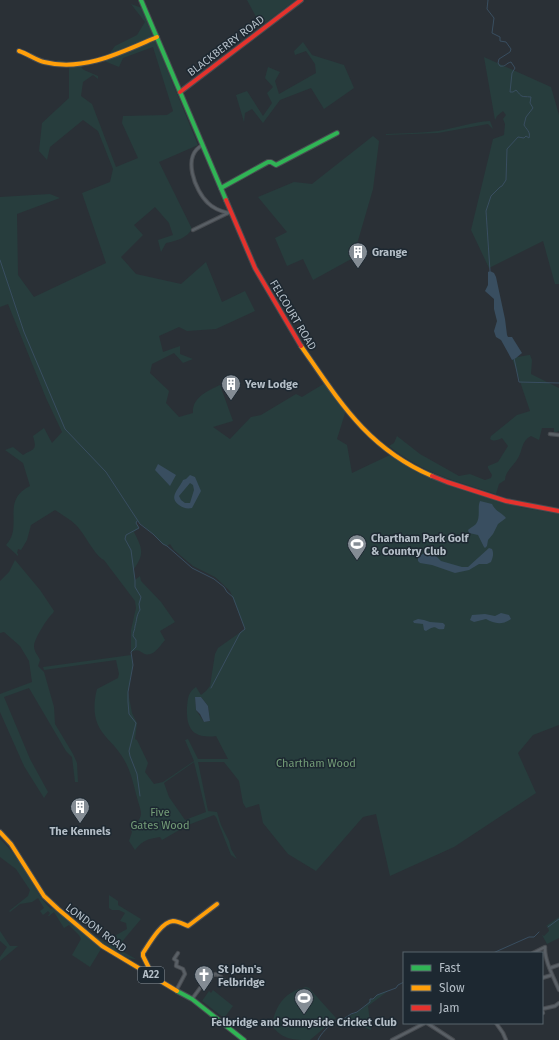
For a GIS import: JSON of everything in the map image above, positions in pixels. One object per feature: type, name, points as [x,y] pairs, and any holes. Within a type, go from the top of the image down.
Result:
[{"type":"main road","name":"FELCOURT ROAD","points":[[141,0],[230,212],[258,274],[299,343],[341,404],[365,432],[406,463],[433,476],[506,502],[559,511]]},
{"type":"main road","name":"BLACKBERRY ROAD","points":[[180,92],[301,0]]},
{"type":"main road","points":[[19,51],[45,62],[83,64],[116,54],[157,37]]},
{"type":"main road","points":[[221,188],[268,162],[276,165],[337,133]]},
{"type":"main road","name":"LONDON ROAD","points":[[0,832],[11,844],[44,896],[58,910],[102,946],[124,960],[177,989],[218,1018],[244,1040]]},
{"type":"main road","points":[[146,972],[149,968],[143,953],[157,932],[165,924],[169,921],[178,921],[188,926],[217,904]]},
{"type":"street","points":[[203,145],[196,151],[192,160],[194,182],[200,195],[207,203],[218,211],[230,212]]},
{"type":"street","points":[[193,230],[230,212]]},
{"type":"street","points":[[550,434],[559,435]]},
{"type":"street","points":[[535,952],[545,947],[544,951],[559,990]]},
{"type":"street","points":[[177,989],[185,974],[183,969],[176,966],[177,961],[174,959],[178,952]]},
{"type":"street","points":[[550,968],[559,965]]},
{"type":"street","points":[[206,969],[203,972],[206,980]]},
{"type":"street","points":[[192,999],[206,980],[209,980],[213,975],[216,974],[222,977],[228,984]]},
{"type":"street","points":[[543,978],[552,975]]},
{"type":"street","points":[[543,1011],[559,1003]]},
{"type":"street","points":[[392,1040],[424,1024]]},
{"type":"street","points":[[428,1024],[453,1040]]},
{"type":"street","points":[[497,1024],[506,1040]]},
{"type":"green space","points":[[247,0],[296,0],[261,26]]},
{"type":"green space","points":[[131,4],[142,8],[198,145],[159,162],[192,229],[184,237],[166,243],[161,252],[158,240],[173,235],[169,223],[155,207],[134,225],[143,235],[121,257],[136,274],[181,284],[206,262],[222,302],[245,291],[255,311],[216,329],[187,331],[179,327],[159,336],[163,352],[180,346],[180,354],[193,359],[183,363],[174,353],[152,364],[150,373],[169,391],[166,403],[179,417],[193,413],[193,407],[198,399],[206,392],[220,385],[233,421],[213,427],[230,439],[251,417],[261,415],[296,394],[302,397],[325,383],[346,410],[337,439],[347,445],[352,473],[392,454],[419,470],[519,507],[559,514],[559,725],[533,735],[518,753],[536,793],[454,847],[390,876],[376,814],[363,817],[316,871],[288,854],[263,823],[259,804],[246,808],[243,803],[239,781],[224,762],[198,762],[208,811],[217,812],[231,849],[237,859],[231,855],[214,815],[188,825],[162,840],[160,837],[146,840],[135,850],[129,841],[132,832],[131,830],[139,820],[141,810],[132,777],[128,767],[116,748],[100,729],[96,721],[95,712],[97,689],[118,678],[119,674],[116,660],[44,670],[43,667],[131,655],[133,665],[128,692],[132,713],[137,723],[135,739],[137,740],[148,763],[145,772],[154,784],[163,782],[194,761],[185,740],[188,739],[198,759],[228,759],[216,736],[202,736],[192,731],[188,721],[187,707],[189,696],[193,689],[196,687],[201,695],[210,686],[215,654],[218,648],[245,629],[230,591],[215,577],[193,566],[174,550],[170,544],[167,546],[163,544],[137,521],[136,523],[139,528],[134,532],[139,542],[141,554],[140,559],[134,569],[135,580],[140,576],[141,581],[161,602],[175,622],[160,631],[165,640],[153,653],[146,654],[138,650],[131,652],[131,630],[136,608],[135,601],[74,523],[55,510],[31,525],[27,540],[21,550],[18,549],[18,556],[6,545],[11,538],[13,530],[14,506],[16,499],[21,492],[30,486],[23,463],[5,450],[13,447],[23,455],[34,448],[35,444],[33,436],[44,428],[52,443],[62,432],[46,398],[8,304],[0,307],[0,197],[50,194],[60,198],[17,214],[18,275],[34,297],[106,263],[82,193],[110,182],[113,169],[98,131],[83,120],[50,147],[47,160],[39,151],[42,123],[69,98],[69,67],[56,62],[58,60],[69,62],[84,60],[81,67],[84,70],[98,76],[98,79],[93,75],[83,82],[81,96],[92,104],[116,167],[138,158],[122,123],[123,116],[167,115],[173,111],[153,47],[123,58],[119,67],[104,61],[115,46],[137,35],[145,22]],"holes":[[[195,697],[201,697],[208,706],[210,721],[204,722],[196,710]],[[194,762],[206,812],[185,820],[169,797],[164,783]]]},
{"type":"green space","points":[[303,42],[312,55],[344,65],[354,88],[324,109],[311,88],[280,100],[263,123],[252,109],[245,113],[244,122],[236,95],[247,91],[263,116],[272,103],[267,93],[273,87],[265,78],[268,67],[280,72],[275,81],[279,94],[316,73],[315,64],[306,51],[295,55],[294,51]]},
{"type":"green space","points":[[484,57],[551,87],[559,115],[559,284],[555,284],[543,241],[489,268],[471,230],[493,139],[504,135],[505,124],[503,119],[506,115],[503,111],[495,120]]},
{"type":"green space","points":[[490,121],[493,129],[488,124],[438,133],[386,135],[438,131]]},
{"type":"green space","points":[[373,136],[379,141],[373,189],[353,258],[313,280],[303,259],[287,266],[275,238],[287,232],[258,197],[294,182],[312,184]]},
{"type":"green space","points":[[530,355],[532,360],[531,374],[559,388],[559,431],[554,433],[554,428],[542,428],[539,440],[531,436],[525,440],[520,455],[506,474],[505,480],[499,484],[496,494],[426,469],[413,463],[389,446],[394,443],[397,436],[420,454],[459,476],[470,474],[485,480],[491,478],[492,475],[488,466],[498,462],[508,446],[502,438],[493,440],[490,439],[491,436],[517,415],[530,411],[512,358]]},
{"type":"green space","points":[[15,560],[40,590],[54,611],[39,634],[34,648],[40,660],[38,666],[44,672],[54,707],[55,724],[77,763],[78,782],[75,782],[72,757],[66,751],[29,688],[4,697],[30,759],[48,792],[44,798],[24,766],[0,712],[0,694],[32,682],[29,661],[20,646],[4,632],[0,633],[0,581],[9,572]]},
{"type":"green space","points":[[0,839],[17,858],[44,902],[51,909],[52,908],[62,916],[67,913],[102,940],[113,945],[119,944],[116,935],[127,929],[126,923],[120,921],[125,913],[109,908],[109,895],[118,901],[118,905],[141,919],[120,944],[123,944],[120,950],[136,959],[128,958],[104,944],[90,967],[72,955],[81,939],[79,935],[69,925],[64,928],[54,912],[48,916],[50,913],[48,911],[43,915],[40,911],[44,908],[38,898],[32,902],[20,904],[10,912],[9,911],[28,896],[30,890],[16,869],[0,857]]},
{"type":"green space","points":[[559,917],[559,938],[547,944],[542,935],[544,936],[549,931],[548,927],[546,926]]},
{"type":"green space","points":[[0,931],[10,946],[18,946],[0,961],[0,957],[7,947],[0,941]]},
{"type":"green space","name":"Felbridge and Sunnyside Cricket Club","points":[[306,987],[309,988],[336,1018],[310,1040],[284,1037],[272,1026],[275,1012],[286,996],[298,989]]},
{"type":"green space","points":[[213,990],[233,1006],[224,1018],[202,1001],[209,991],[211,993]]},
{"type":"green space","points":[[388,991],[368,1006],[371,1030],[344,1019],[366,1006],[370,999],[373,999],[377,995]]},
{"type":"water","points":[[490,271],[494,273],[496,277],[507,335],[508,337],[512,337],[522,353],[512,360],[501,340],[496,337],[494,331],[497,321],[494,309],[494,299],[485,291],[488,285],[488,272]]},
{"type":"water","points":[[158,464],[176,475],[170,486],[155,470]]},
{"type":"water","points":[[190,475],[195,477],[201,491],[192,508],[182,507],[174,499],[175,493],[183,480]],"holes":[[[190,483],[193,485],[194,490],[190,503],[185,503],[179,496]]]},
{"type":"water","points":[[480,501],[492,504],[495,509],[506,518],[498,524],[485,548],[478,535],[469,533],[468,530],[476,524],[479,515]]},
{"type":"water","points":[[489,548],[492,549],[493,552],[491,562],[487,564],[479,564],[469,570],[455,573],[432,565],[420,563],[418,561],[418,557],[424,553],[436,556],[441,561],[462,567],[468,567]]},
{"type":"water","points":[[501,613],[509,615],[511,619],[498,623],[486,619],[474,622],[470,620],[472,615],[485,614],[495,616]]},
{"type":"water","points":[[418,619],[443,623],[445,625],[444,629],[438,629],[435,627],[426,631],[424,630],[423,624],[414,623],[413,621]]},
{"type":"water","points":[[195,697],[201,697],[208,706],[210,721],[204,722],[196,710]]},
{"type":"waterway","points":[[488,0],[487,9],[494,18],[492,33],[500,37],[500,41],[506,42],[511,49],[510,52],[499,59],[498,63],[502,66],[511,62],[515,68],[512,73],[510,92],[516,90],[522,96],[531,97],[530,103],[533,108],[526,117],[524,125],[529,132],[529,138],[526,136],[524,138],[518,137],[507,149],[506,180],[491,196],[486,211],[490,271]]},
{"type":"waterway","points":[[0,260],[24,332],[65,429],[106,472],[140,524],[192,568],[214,579],[233,597],[245,629],[240,633],[211,688]]},
{"type":"waterway","points":[[514,358],[519,382],[559,383]]},
{"type":"waterway","points":[[137,521],[136,523],[139,528],[126,535],[125,539],[131,550],[135,587],[141,597],[139,604],[140,610],[137,616],[133,635],[136,640],[136,647],[131,652],[133,665],[128,692],[129,714],[136,723],[129,751],[137,774],[140,796]]},
{"type":"waterway","points":[[548,927],[559,919]]},
{"type":"waterway","points":[[495,952],[529,937],[534,937],[539,932]]},
{"type":"waterway","points":[[318,1040],[323,1032],[335,1021],[342,1020],[357,1012],[370,1002],[370,999],[396,988],[403,982]]},
{"type":"traffic: fast","points":[[141,0],[226,200]]},
{"type":"traffic: fast","points":[[221,188],[268,162],[276,165],[337,133]]},
{"type":"traffic: fast","points":[[177,991],[192,999],[244,1040]]},
{"type":"traffic: slow","points":[[19,51],[44,62],[74,64],[102,59],[157,37]]},
{"type":"traffic: slow","points":[[301,346],[342,404],[372,437],[409,465],[432,476]]},
{"type":"traffic: slow","points":[[0,832],[11,844],[44,896],[58,909],[102,946],[177,991]]},
{"type":"traffic: slow","points":[[147,972],[149,968],[143,953],[164,925],[173,921],[188,926],[217,904]]},
{"type":"traffic: jam","points":[[180,92],[301,0]]},
{"type":"traffic: jam","points":[[226,200],[255,268],[301,346]]},
{"type":"traffic: jam","points":[[432,476],[506,501],[559,511]]},
{"type":"place","name":"Grange","points":[[358,269]]},
{"type":"place","name":"Yew Lodge","points":[[231,401]]},
{"type":"place","name":"Chartham Park Golf & Country Club","points":[[357,561]]},
{"type":"place","name":"The Kennels","points":[[80,824]]},
{"type":"place","name":"St John's Felbridge","points":[[204,992]]},
{"type":"place","name":"Felbridge and Sunnyside Cricket Club","points":[[304,1015]]},
{"type":"park label","name":"Chartham Wood","points":[[316,763]]},
{"type":"park label","name":"Five Gates Wood","points":[[160,818]]}]
